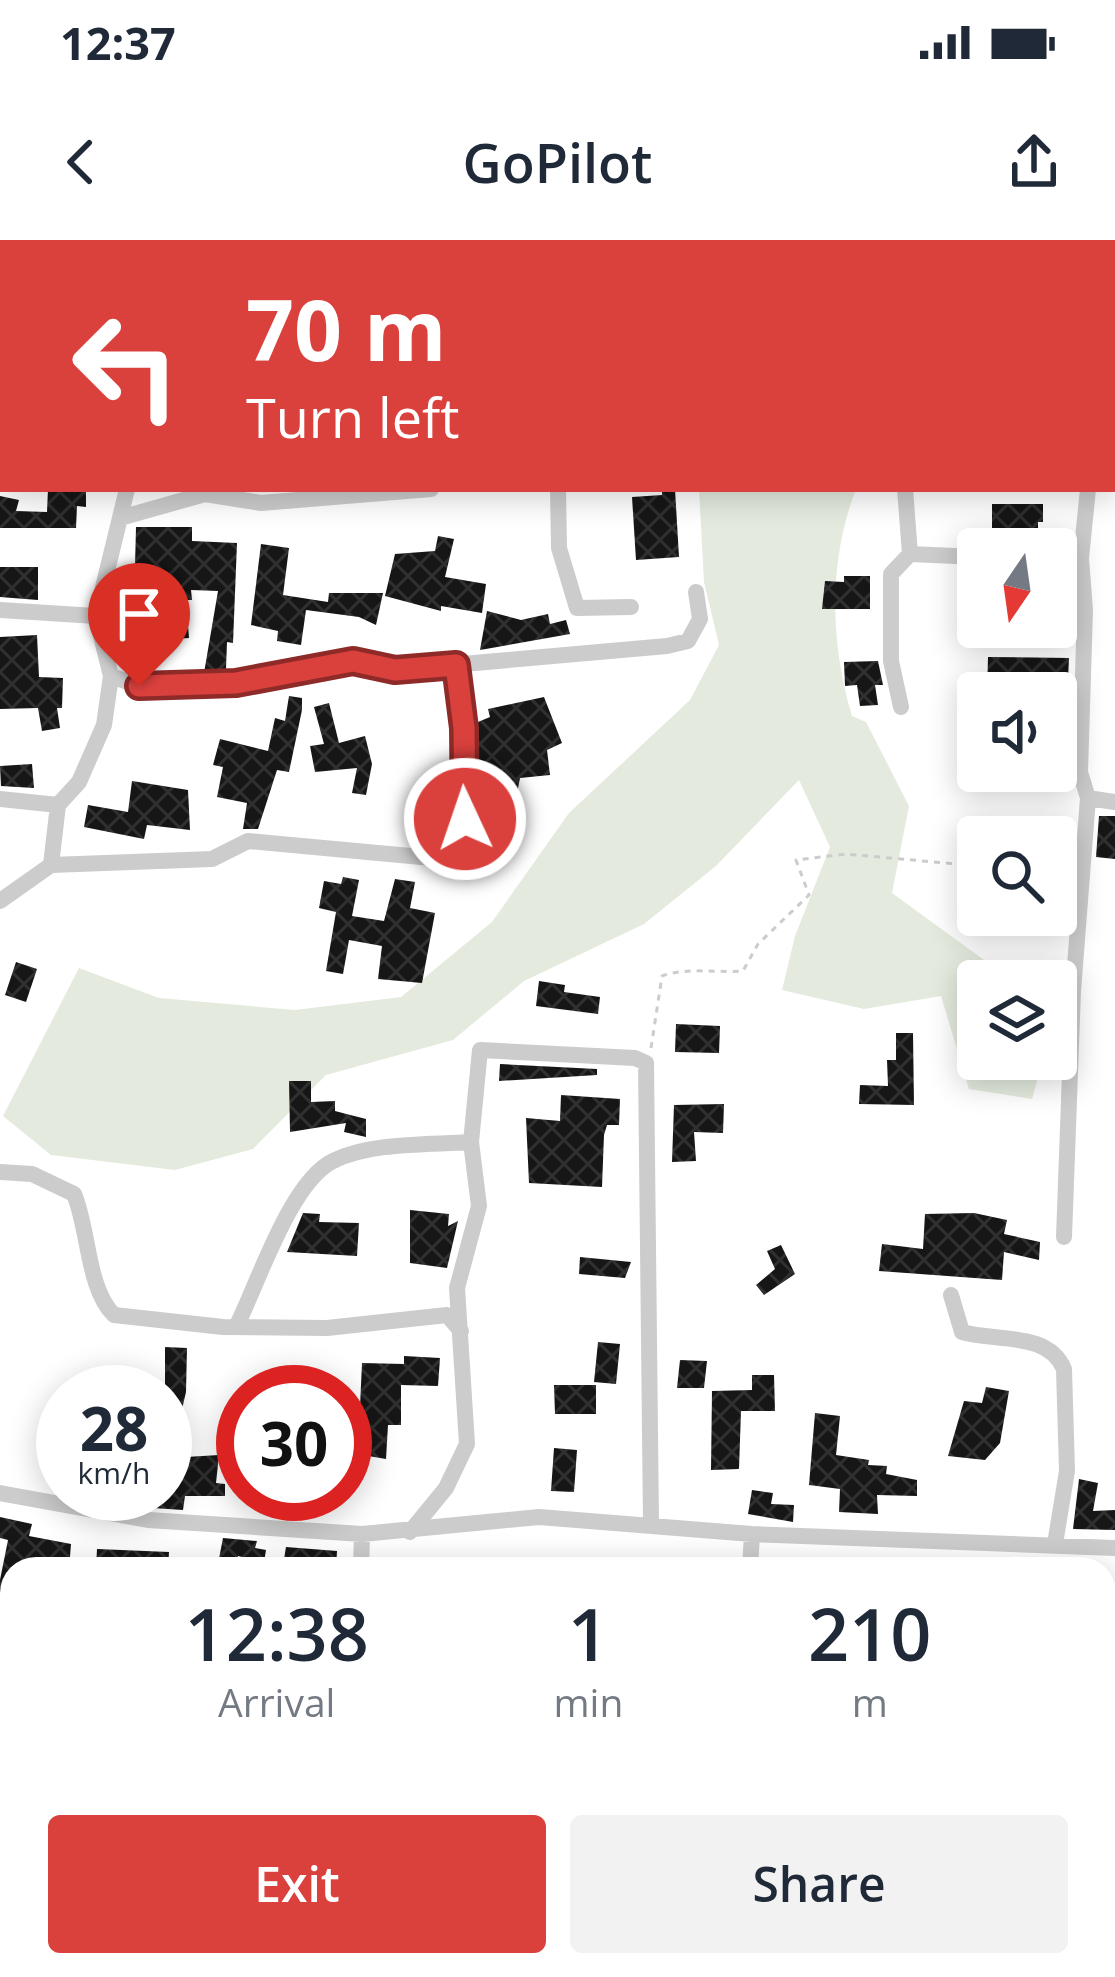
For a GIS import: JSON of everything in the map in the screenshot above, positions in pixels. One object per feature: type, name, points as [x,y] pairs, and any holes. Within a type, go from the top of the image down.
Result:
[{"type":"street","points":[[51,865],[58,805],[79,782],[98,741],[111,676],[96,616],[126,492]]},
{"type":"street","points":[[120,518],[205,494],[261,502],[392,492]]},
{"type":"street","points":[[558,492],[559,548],[577,608],[631,607]]},
{"type":"street","points":[[901,707],[891,661],[891,574],[910,554],[905,492]]},
{"type":"street","points":[[1064,1237],[1072,991],[1088,798],[1080,772],[1085,610],[1081,558],[1088,492]]},
{"type":"street","points":[[910,554],[957,556]]},
{"type":"street","points":[[1077,558],[1081,558]]},
{"type":"street","points":[[111,676],[156,686],[236,683],[353,661],[395,670],[688,641],[700,619],[695,592]]},
{"type":"street","points":[[0,610],[96,616]]},
{"type":"street","points":[[0,901],[51,865],[212,859],[248,841],[432,859],[444,853],[465,819],[467,796],[456,665]]},
{"type":"street","points":[[1088,798],[1115,802]]},
{"type":"street","points":[[0,799],[58,805]]},
{"type":"street","points":[[410,1532],[446,1488],[467,1444],[458,1288],[479,1206],[471,1142],[480,1050],[635,1058],[646,1063],[651,1524]]},
{"type":"street","points":[[236,1327],[289,1212],[320,1169],[363,1153],[471,1142]]},
{"type":"street","points":[[0,1172],[32,1174],[74,1194],[87,1224],[102,1304],[113,1316],[236,1327],[353,1328],[446,1315],[461,1330]]},
{"type":"street","points":[[951,1295],[962,1332],[1028,1341],[1048,1350],[1064,1369],[1067,1472],[1055,1544]]},
{"type":"street","points":[[0,1493],[148,1520],[362,1534],[539,1517],[752,1534],[1115,1548]]},
{"type":"street","points":[[361,1557],[362,1534]]},
{"type":"street","points":[[751,1557],[752,1534]]},
{"type":"path","points":[[646,1063],[662,976],[680,970],[701,974],[743,970],[758,944],[809,895],[796,860],[846,854],[957,864]]},
{"type":"green space","points":[[699,492],[855,492],[837,573],[839,660],[852,716],[866,722],[909,806],[892,893],[984,960],[957,960],[957,1049],[941,996],[864,1009],[782,990],[795,936],[830,847],[799,780],[716,866],[644,924],[524,981],[453,1040],[326,1075],[253,1149],[175,1170],[51,1155],[3,1116],[79,968],[159,998],[295,1010],[401,997],[492,922],[569,813],[690,700],[719,645],[704,582]]},
{"type":"green space","points":[[966,1080],[1037,1080],[1032,1099],[969,1089]]},
{"type":"building","points":[[48,492],[86,492],[86,507],[77,506],[76,528],[0,528],[0,496],[19,500],[16,511],[47,512]]},
{"type":"building","points":[[675,492],[679,557],[636,560],[632,497]]},
{"type":"building","points":[[992,504],[1043,504],[1043,522],[1038,522],[1038,528],[992,528]]},
{"type":"building","points":[[136,527],[192,527],[192,541],[237,543],[233,643],[227,642],[226,669],[204,673],[218,591],[191,590],[192,600],[186,600],[189,638],[148,641],[149,672],[122,666],[119,647],[129,647],[125,567],[135,566]]},
{"type":"building","points":[[438,536],[454,539],[445,577],[486,584],[482,613],[441,606],[441,611],[385,596],[395,554],[435,551]]},
{"type":"building","points":[[261,544],[289,548],[283,595],[328,602],[329,593],[383,593],[376,625],[359,617],[306,610],[301,645],[277,641],[278,631],[251,625]]},
{"type":"building","points":[[0,567],[38,567],[38,600],[0,597]]},
{"type":"building","points":[[844,576],[870,576],[870,609],[822,609],[825,581],[844,582]]},
{"type":"building","points":[[487,611],[521,620],[548,614],[550,624],[566,620],[570,634],[480,650]]},
{"type":"building","points":[[37,635],[39,677],[63,678],[62,708],[57,708],[60,728],[42,731],[38,708],[0,709],[0,637]]},
{"type":"building","points":[[988,657],[1069,658],[1068,672],[988,672]]},
{"type":"building","points":[[878,661],[883,685],[875,685],[878,705],[860,706],[857,685],[845,686],[844,662]]},
{"type":"building","points":[[289,696],[302,698],[302,710],[289,772],[277,770],[258,829],[243,829],[247,803],[217,797],[223,767],[213,765],[220,739],[268,751],[275,718],[285,721]]},
{"type":"building","points":[[544,697],[562,743],[547,750],[550,775],[520,778],[511,824],[493,820],[500,781],[475,780],[473,724],[490,717],[488,709]]},
{"type":"building","points":[[329,703],[339,743],[365,736],[372,764],[366,795],[352,793],[357,768],[315,772],[310,746],[324,744],[314,707]]},
{"type":"building","points":[[32,764],[34,788],[1,786],[0,766]]},
{"type":"building","points":[[132,781],[188,790],[190,830],[147,825],[144,839],[84,827],[88,805],[128,812]]},
{"type":"building","points":[[1099,816],[1115,816],[1115,859],[1096,857]]},
{"type":"building","points":[[343,877],[359,880],[352,916],[384,921],[395,879],[415,882],[410,908],[435,913],[422,983],[378,979],[382,946],[349,940],[343,974],[326,971],[336,912],[319,908],[324,881],[341,884]]},
{"type":"building","points":[[16,962],[37,969],[26,1002],[5,995]]},
{"type":"building","points":[[539,981],[565,985],[564,992],[600,997],[598,1014],[536,1006]]},
{"type":"building","points":[[676,1024],[720,1026],[719,1053],[675,1052]]},
{"type":"building","points":[[896,1033],[913,1033],[914,1105],[859,1104],[860,1085],[888,1086],[887,1060],[896,1060]]},
{"type":"building","points":[[500,1064],[597,1069],[597,1075],[499,1081]]},
{"type":"building","points":[[289,1081],[311,1081],[311,1102],[335,1101],[335,1111],[366,1119],[366,1137],[344,1132],[346,1123],[290,1132]]},
{"type":"building","points":[[561,1095],[620,1099],[619,1125],[607,1125],[604,1135],[602,1187],[529,1183],[526,1118],[560,1121]]},
{"type":"building","points":[[724,1104],[723,1133],[694,1132],[696,1161],[672,1162],[674,1105]]},
{"type":"building","points":[[410,1210],[449,1214],[448,1226],[458,1221],[447,1268],[410,1263]]},
{"type":"building","points":[[303,1213],[320,1214],[319,1222],[359,1223],[357,1256],[287,1252]]},
{"type":"building","points":[[974,1213],[1007,1220],[1004,1234],[1040,1242],[1039,1260],[1004,1252],[1002,1280],[879,1271],[882,1244],[923,1249],[925,1214]]},
{"type":"building","points":[[781,1245],[795,1274],[764,1295],[756,1285],[775,1269],[767,1251]]},
{"type":"building","points":[[580,1257],[631,1262],[625,1278],[579,1274]]},
{"type":"building","points":[[598,1342],[620,1344],[616,1384],[594,1382]]},
{"type":"building","points":[[165,1347],[187,1348],[187,1365],[165,1365]]},
{"type":"building","points":[[404,1356],[440,1358],[438,1386],[401,1385],[401,1425],[388,1425],[386,1459],[372,1457],[372,1365],[362,1363],[404,1364]]},
{"type":"building","points":[[680,1360],[707,1361],[704,1388],[677,1388]]},
{"type":"building","points":[[752,1375],[774,1375],[775,1411],[741,1411],[739,1469],[711,1470],[712,1391],[752,1390]]},
{"type":"building","points":[[554,1385],[596,1385],[596,1414],[555,1414]]},
{"type":"building","points":[[986,1387],[1009,1391],[1000,1443],[985,1460],[948,1456],[964,1401],[982,1403]]},
{"type":"building","points":[[815,1413],[840,1416],[836,1455],[869,1460],[868,1465],[887,1466],[886,1474],[917,1480],[917,1496],[877,1495],[878,1514],[839,1512],[840,1489],[809,1485]]},
{"type":"building","points":[[554,1448],[577,1450],[574,1492],[551,1491]]},
{"type":"building","points":[[216,1455],[216,1496],[192,1496],[192,1457]]},
{"type":"building","points":[[1079,1479],[1098,1483],[1093,1511],[1115,1510],[1115,1530],[1073,1529]]},
{"type":"building","points":[[752,1490],[773,1493],[771,1504],[794,1505],[793,1522],[748,1514]]},
{"type":"building","points":[[0,1517],[32,1524],[29,1536],[71,1544],[70,1557],[5,1557],[8,1540],[0,1538]]},
{"type":"building","points":[[223,1538],[257,1541],[255,1548],[266,1550],[265,1557],[219,1557]]},
{"type":"building","points":[[286,1547],[337,1551],[337,1557],[284,1557]]},
{"type":"building","points":[[97,1549],[169,1552],[169,1557],[97,1557]]},
{"type":"route","points":[[139,686],[236,683],[353,661],[395,670],[456,665],[464,728],[465,819]]}]
